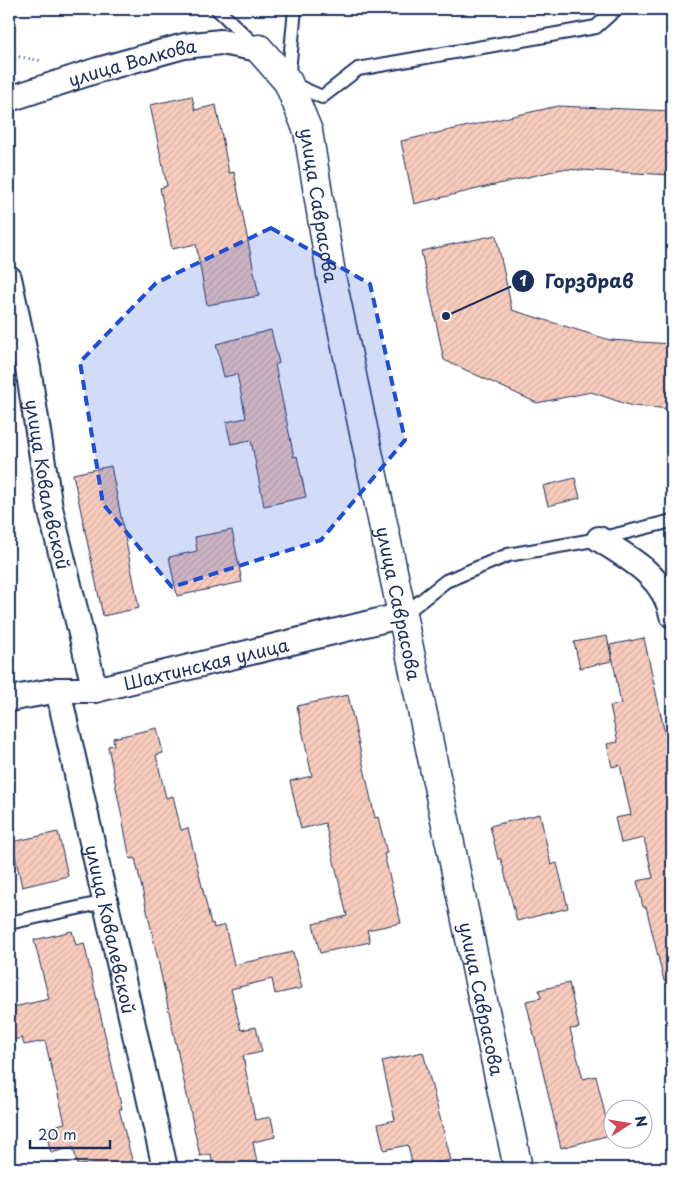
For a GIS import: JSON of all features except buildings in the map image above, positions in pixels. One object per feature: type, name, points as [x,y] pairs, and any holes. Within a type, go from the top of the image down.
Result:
[{"type":"street","name":"улица Волкова","points":[[9,99],[98,70],[184,46],[221,42],[259,49]]},
{"type":"street","name":"улица Саврасова","points":[[259,49],[288,82],[308,131],[332,280],[518,1168]]},
{"type":"street","name":"улица Ковалевской","points":[[9,278],[18,370],[94,690]]},
{"type":"street","points":[[599,539],[645,569],[669,601],[672,616]]},
{"type":"street","name":"Шахтинская улица","points":[[9,699],[58,690],[94,690],[403,615]]},
{"type":"street","name":"улица Ковалевской","points":[[58,690],[165,1168]]},
{"type":"lane","points":[[217,9],[259,49]]},
{"type":"lane","points":[[295,9],[288,82],[322,97],[358,69],[596,27],[616,9]]},
{"type":"lane","points":[[403,615],[446,581],[508,555],[599,539],[672,520]]},
{"type":"lane","points":[[9,923],[105,902]]},
{"type":"highlighted area","points":[[271,228],[370,284],[405,440],[321,540],[172,587],[103,504],[80,362],[156,283]]},
{"type":"place","name":"Горздрав","points":[[446,316]]}]
